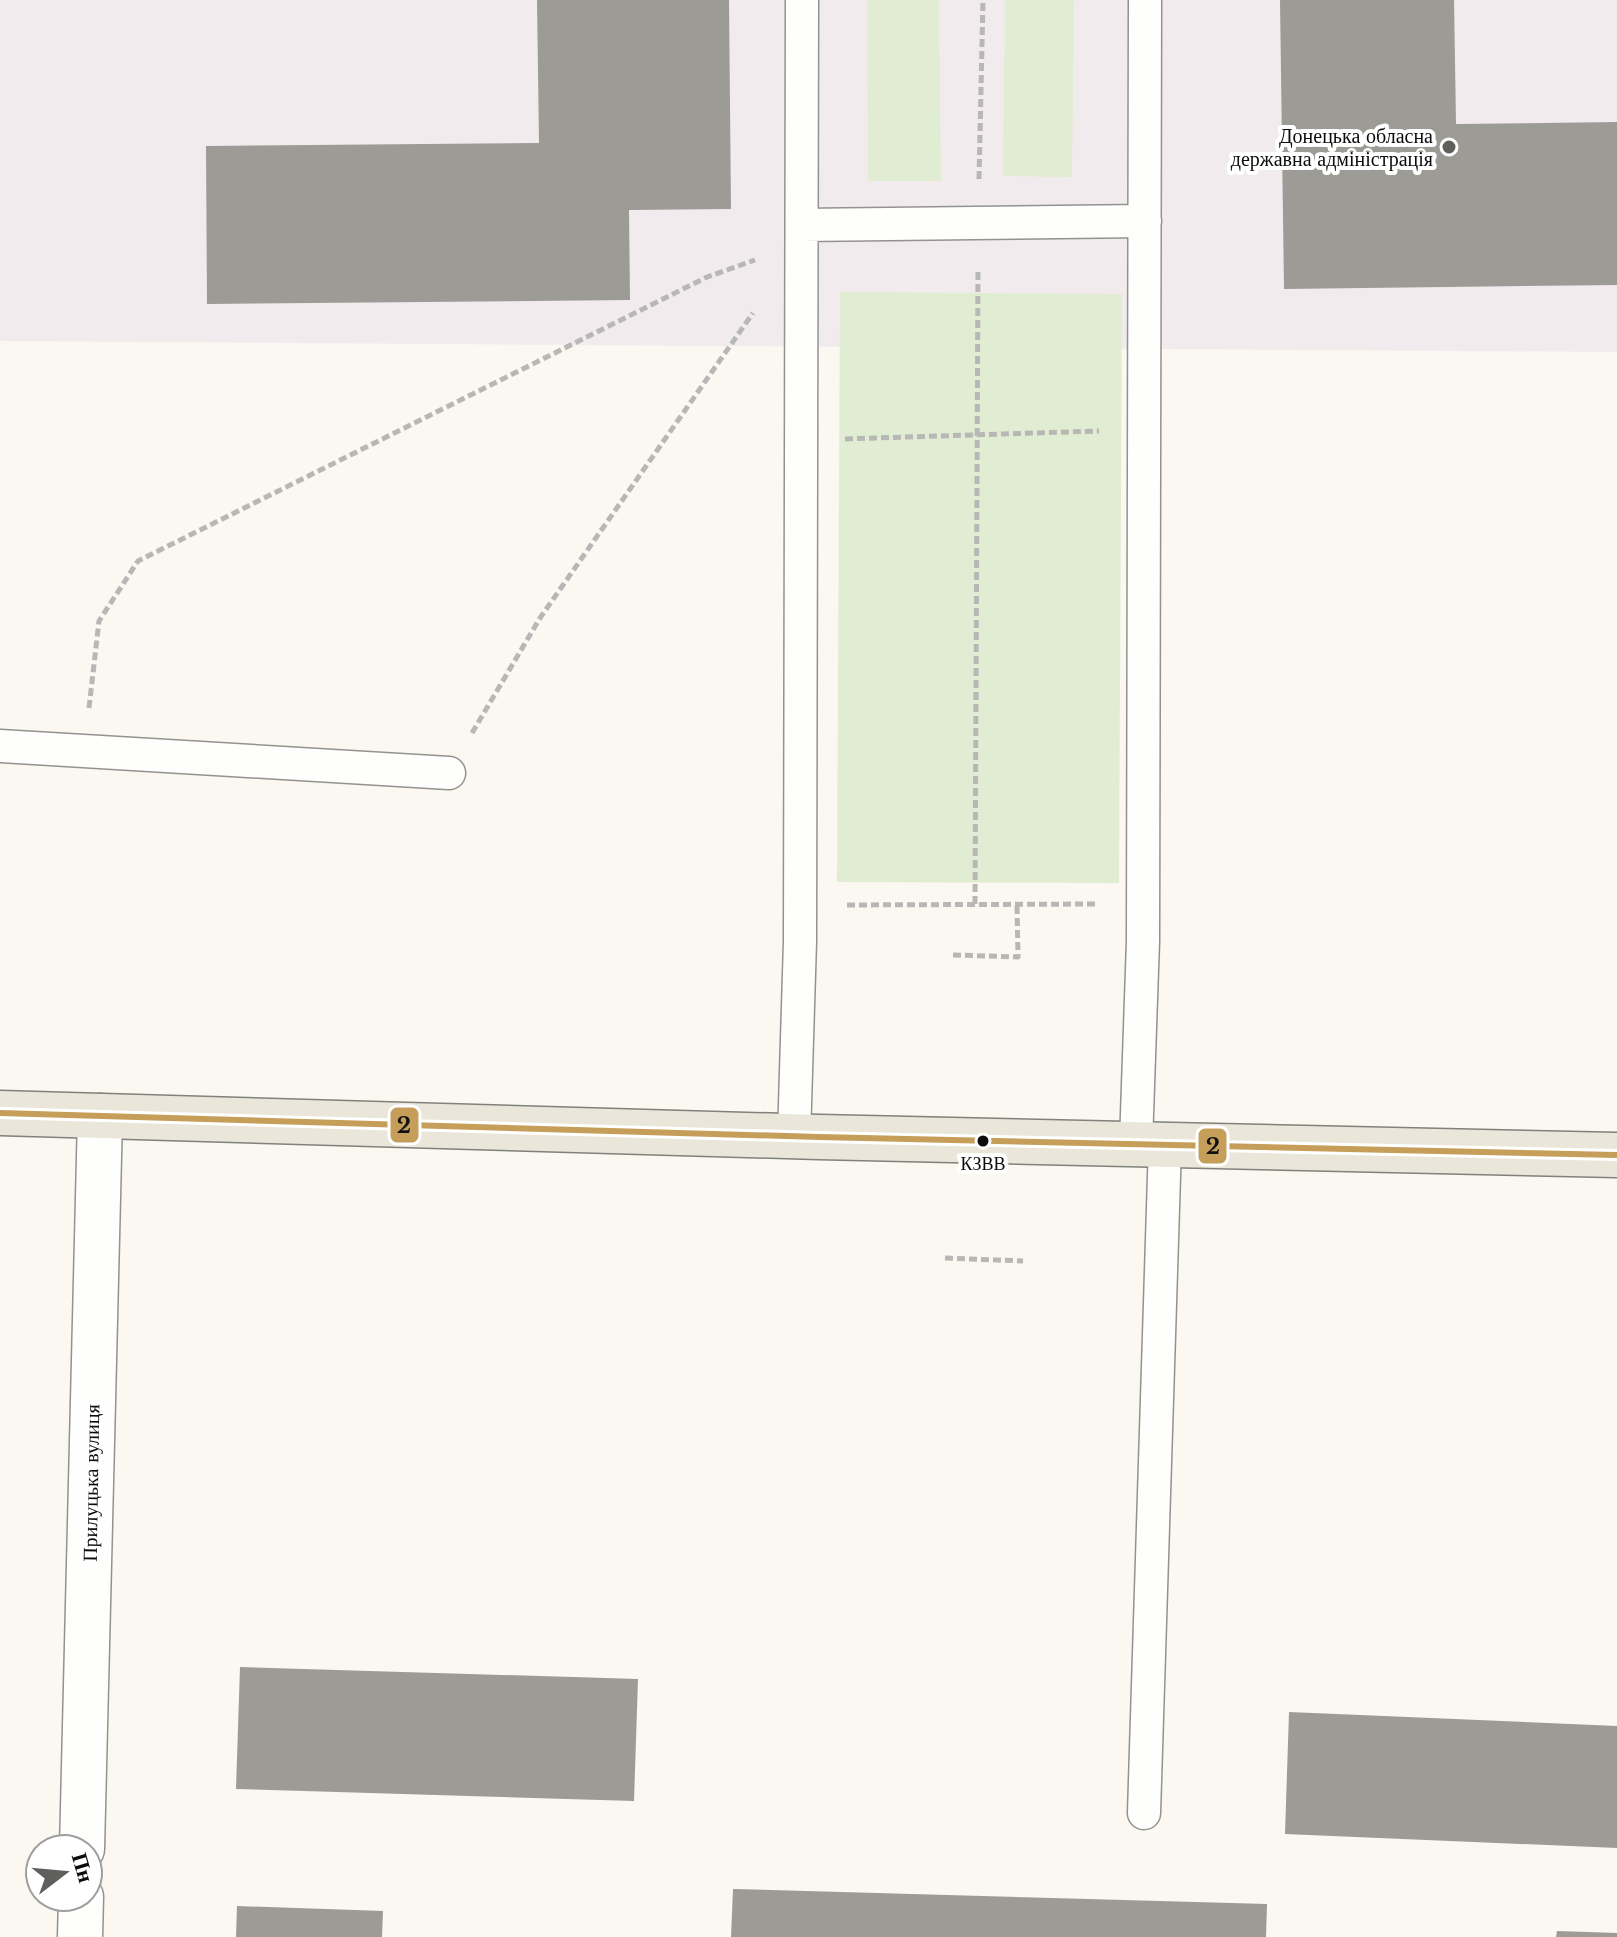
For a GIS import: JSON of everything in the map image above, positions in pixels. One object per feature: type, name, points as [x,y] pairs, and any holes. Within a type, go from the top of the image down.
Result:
[{"type":"main road","points":[[0,1113],[794,1137],[1617,1155]]},
{"type":"street","name":"Прилуцька вулиця","points":[[82,1833],[100,1116]]},
{"type":"street","points":[[80,1937],[81,1913]]},
{"type":"lane","points":[[794,1137],[800,905],[802,0]]},
{"type":"lane","points":[[1144,1813],[1151,1143],[1142,904],[1145,0]]},
{"type":"lane","points":[[802,234],[979,223],[1145,221]]},
{"type":"lane","points":[[0,746],[449,773]]},
{"type":"path","points":[[975,904],[983,0]]},
{"type":"path","points":[[83,751],[99,621],[138,561],[707,277],[802,234]]},
{"type":"path","points":[[449,773],[540,618],[756,308]]},
{"type":"path","points":[[801,441],[1144,429]]},
{"type":"path","points":[[953,955],[1018,957],[1017,904]]},
{"type":"path","points":[[800,905],[1142,904]]},
{"type":"path","points":[[945,1258],[1023,1261]]},
{"type":"shaded area","points":[[0,0],[1617,0],[1617,352],[0,341]]},
{"type":"green space","points":[[867,0],[939,0],[941,181],[868,181]]},
{"type":"green space","points":[[1005,0],[1074,0],[1072,177],[1003,176]]},
{"type":"green space","points":[[840,292],[1122,294],[1119,883],[837,882]]},
{"type":"building","points":[[537,0],[729,0],[731,209],[629,210],[630,300],[207,304],[206,146],[539,143]]},
{"type":"building","name":"Донецька обласна державна адміністрація","points":[[1280,0],[1454,0],[1456,124],[1617,122],[1617,285],[1284,289]]},
{"type":"building","points":[[240,1667],[638,1679],[634,1801],[236,1789]]},
{"type":"building","points":[[1289,1712],[1617,1726],[1617,1848],[1285,1834]]},
{"type":"building","points":[[733,1889],[1267,1904],[1266,1937],[731,1937]]},
{"type":"building","points":[[237,1906],[383,1911],[382,1937],[236,1937]]},
{"type":"building","points":[[1557,1931],[1617,1933],[1617,1937],[1556,1937]]},
{"type":"transit line","name":"2","points":[[0,1113],[819,1137],[1617,1155]]},
{"type":"place","name":"Донецька обласна державна адміністрація","points":[[1449,147]]},
{"type":"place","name":"КЗВВ","points":[[983,1141]]}]
